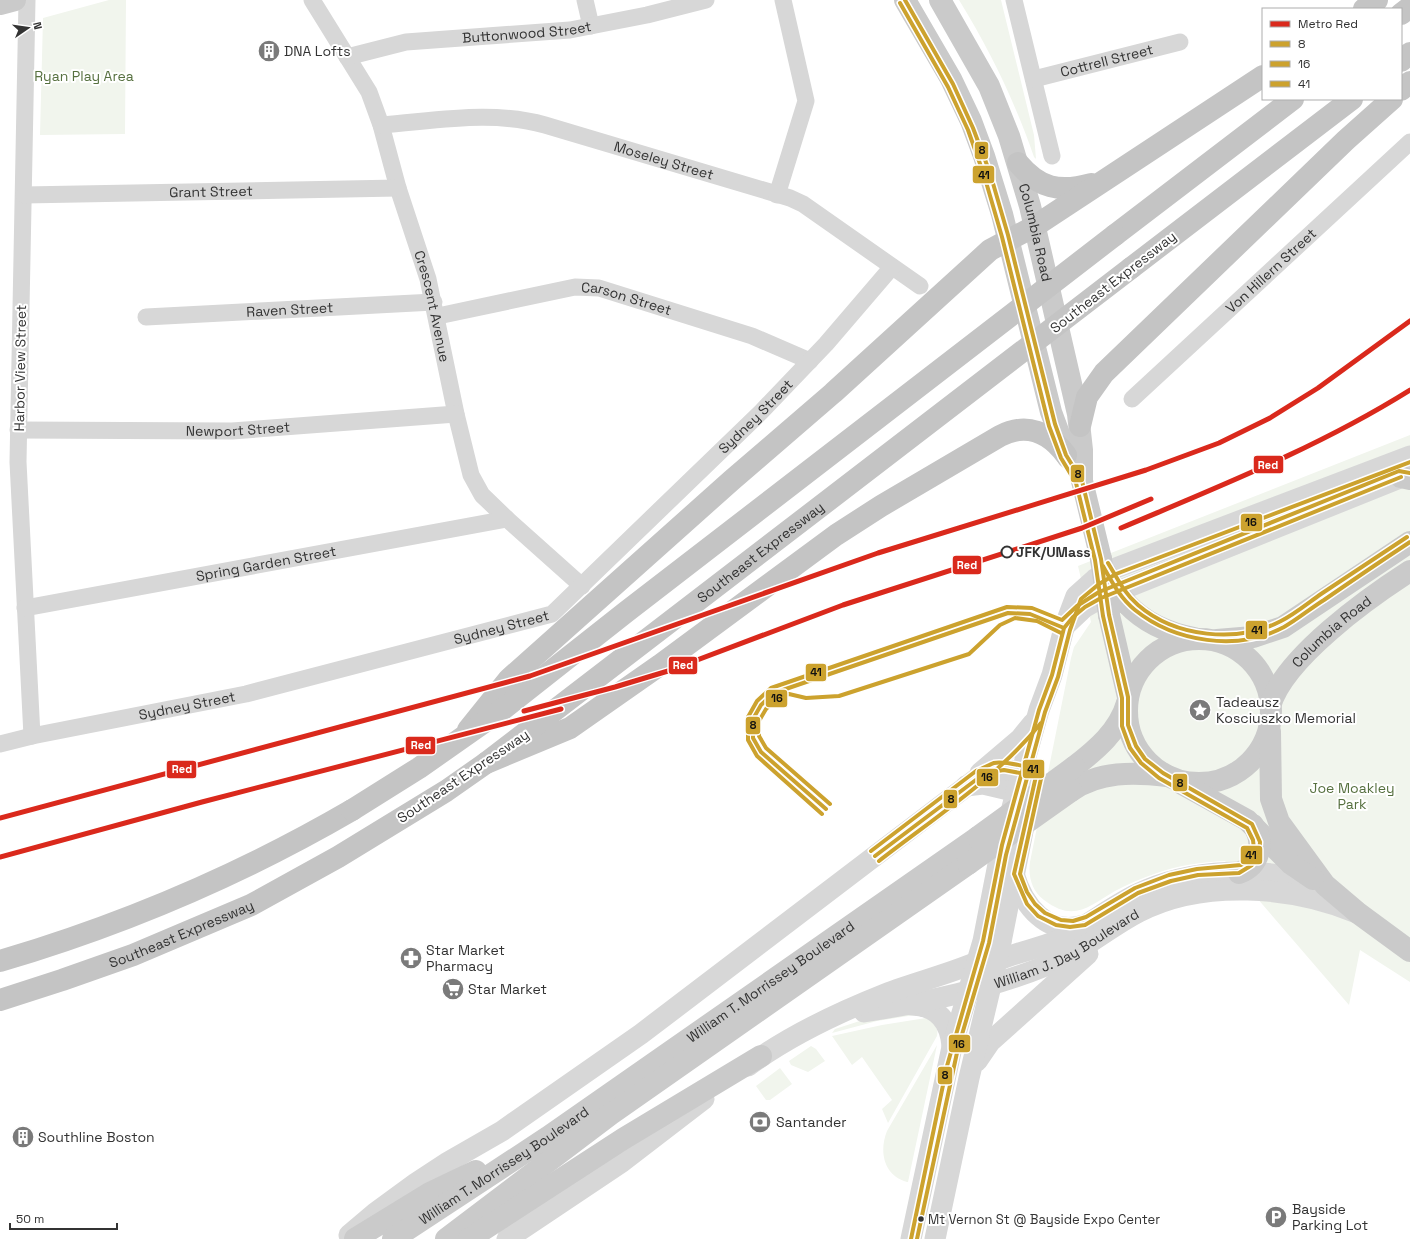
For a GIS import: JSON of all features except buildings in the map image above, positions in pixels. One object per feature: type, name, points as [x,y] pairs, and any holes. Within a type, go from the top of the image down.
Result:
[{"type":"highway","points":[[1365,8],[1377,0]]},
{"type":"highway","points":[[1402,13],[1410,7]]},
{"type":"highway","points":[[1402,60],[1410,53]]},
{"type":"highway","points":[[461,739],[509,679],[732,480],[810,413],[990,250],[1009,238],[1035,226],[1262,77]]},
{"type":"highway","points":[[1402,89],[1410,82]]},
{"type":"highway","points":[[0,961],[92,930],[185,893],[281,848],[352,810],[419,768],[508,705],[637,603],[1292,100]]},
{"type":"highway","name":"Southeast Expressway","points":[[0,1000],[85,973],[180,936],[273,894],[362,843],[446,791],[486,763],[1351,100]]},
{"type":"highway","points":[[1080,426],[1087,397],[1104,374],[1346,140],[1391,100]]},
{"type":"highway","points":[[1018,163],[1034,178],[1057,189],[1076,188],[1107,178]]},
{"type":"highway","points":[[486,763],[570,728],[660,665],[836,535],[1000,436],[1014,430],[1029,429],[1042,433],[1057,443],[1066,455]]},
{"type":"main road","points":[[0,4],[15,0]]},
{"type":"main road","name":"Columbia Road","points":[[905,0],[939,56],[963,103],[990,172],[1009,238],[1051,412],[1066,455],[1082,481]]},
{"type":"main road","name":"Columbia Road","points":[[940,0],[989,86],[1018,163],[1035,226],[1080,426],[1082,481],[1101,559],[1108,615],[1128,700]]},
{"type":"main road","name":"Columbia Road","points":[[1101,559],[1110,582],[1127,604],[1141,617],[1158,627],[1182,635],[1207,640],[1253,637],[1283,627],[1410,542]]},
{"type":"main road","name":"Columbia Road","points":[[1270,712],[1278,686],[1309,650],[1366,603],[1410,571]]},
{"type":"main road","points":[[1207,640],[1233,648],[1253,664],[1264,681],[1270,712],[1266,736],[1258,751],[1247,764],[1233,774],[1206,783],[1195,783],[1170,778],[1150,763],[1136,746],[1128,725],[1128,700],[1136,676],[1146,662],[1154,655],[1179,642],[1207,640]]},
{"type":"main road","name":"William T. Morrissey Boulevard","points":[[393,1239],[548,1137],[978,837],[1074,767],[1097,748],[1114,730],[1124,714],[1128,700]]},
{"type":"main road","name":"William J. Day Boulevard","points":[[1270,712],[1271,799],[1273,810],[1279,822],[1324,885]]},
{"type":"main road","name":"William T. Morrissey Boulevard","points":[[446,1239],[590,1129],[1070,791],[1087,781],[1104,775],[1138,774],[1170,778]]},
{"type":"main road","name":"William J. Day Boulevard","points":[[1170,778],[1252,824],[1291,864],[1304,874],[1324,885],[1358,913],[1410,951]]},
{"type":"main road","points":[[1239,873],[1252,865],[1259,854],[1260,842],[1252,824]]},
{"type":"main road","points":[[469,1239],[630,1135],[761,1056]]},
{"type":"main road","points":[[355,1239],[441,1187],[503,1160],[548,1137]]},
{"type":"street","name":"Harbor View Street","points":[[27,0],[18,430],[32,736]]},
{"type":"street","name":"Crescent Avenue","points":[[312,0],[369,92],[381,125],[398,188],[428,279],[436,309],[456,414],[471,475],[482,494],[507,519],[582,586]]},
{"type":"street","points":[[585,0],[591,26]]},
{"type":"street","name":"Buttonwood Street","points":[[347,56],[406,42],[557,31],[591,26],[647,15],[706,0]]},
{"type":"street","points":[[777,195],[803,117],[806,102],[783,0]]},
{"type":"street","points":[[1014,0],[1052,156]]},
{"type":"street","name":"Cottrell Street","points":[[1034,79],[1180,42]]},
{"type":"street","name":"Moseley Street","points":[[381,125],[491,117],[527,120],[803,204],[920,286]]},
{"type":"street","name":"Von Hillern Street","points":[[1132,399],[1410,142]]},
{"type":"street","name":"Grant Street","points":[[24,195],[398,188]]},
{"type":"street","name":"Sydney Street","points":[[0,744],[32,736],[246,694],[552,614],[810,362],[892,267]]},
{"type":"street","name":"Carson Street","points":[[436,309],[574,287],[593,287],[752,336],[810,362]]},
{"type":"street","name":"Raven Street","points":[[146,317],[436,309]]},
{"type":"street","name":"Newport Street","points":[[18,430],[232,431],[456,414]]},
{"type":"street","points":[[911,1239],[952,1047],[968,991],[1001,941],[1014,874],[1037,716],[1052,675],[1064,628],[1076,596],[1095,579],[1113,569],[1410,456]]},
{"type":"street","points":[[1064,628],[1073,617],[1085,607],[1101,598],[1407,477]]},
{"type":"street","name":"Spring Garden Street","points":[[25,608],[507,519]]},
{"type":"street","points":[[935,1239],[969,1078],[991,985],[987,961],[1000,854],[1050,714],[1052,675]]},
{"type":"street","name":"William T. Morrissey Boulevard","points":[[345,1239],[370,1216],[416,1183],[448,1162],[502,1131],[641,1034],[966,786],[1020,739],[1037,716]]},
{"type":"street","points":[[966,786],[984,784],[1026,784]]},
{"type":"street","name":"William J. Day Boulevard","points":[[987,961],[1058,940],[1131,897],[1159,885],[1191,876],[1239,873],[1292,877],[1324,885]]},
{"type":"street","points":[[1014,874],[1024,899],[1038,916],[1051,923],[1065,927],[1078,927],[1088,923]]},
{"type":"street","name":"William J. Day Boulevard","points":[[968,991],[1030,972],[1067,957],[1126,919],[1152,906],[1180,896],[1230,890],[1259,891],[1337,905],[1358,913]]},
{"type":"street","points":[[969,1078],[979,1057],[990,1042],[1126,919]]},
{"type":"street","points":[[507,1239],[622,1162],[761,1056],[805,1030],[885,994],[987,961]]},
{"type":"street","points":[[834,1017],[912,1004],[968,991]]},
{"type":"street","points":[[912,1004],[928,1007],[941,1015],[949,1030],[952,1047]]},
{"type":"green space","name":"Ryan Play Area","points":[[109,0],[126,0],[125,134],[40,135],[43,18]]},
{"type":"green space","points":[[959,0],[1001,0],[1034,135],[1036,159],[1019,116],[1001,77]]},
{"type":"green space","name":"Joe Moakley Park","points":[[1410,435],[1410,982],[1360,950],[1349,1005],[1225,861],[1191,864],[1157,873],[1125,886],[1081,910],[1064,910],[1055,907],[1044,900],[1036,892],[1030,878],[1030,862],[1071,658],[1074,647],[1091,622],[1078,566]]},
{"type":"green space","points":[[927,1013],[877,1021],[832,1033],[835,1029],[869,1018]]},
{"type":"green space","points":[[926,1018],[935,1025],[937,1036],[888,1123],[882,1109],[892,1100],[862,1057],[852,1065],[832,1036],[882,1025]]},
{"type":"green space","points":[[937,1045],[907,1182],[899,1179],[888,1168],[883,1154],[883,1146],[887,1131]]},
{"type":"green space","points":[[811,1046],[816,1049],[825,1061],[808,1072],[791,1065],[789,1061]]},
{"type":"green space","points":[[780,1068],[792,1084],[770,1100],[766,1100],[756,1086]]},
{"type":"metro line","name":"Red","points":[[0,818],[530,676],[878,553],[1146,470],[1219,443],[1270,418],[1318,388],[1410,321]]},
{"type":"metro line","name":"Red","points":[[1121,528],[1305,448],[1376,411],[1410,390]]},
{"type":"metro line","name":"Red","points":[[524,711],[615,687],[668,671],[843,605],[1082,528],[1151,499]]},
{"type":"metro line","name":"Red","points":[[0,857],[202,802],[561,709]]},
{"type":"transit line","name":"8","points":[[905,0],[953,84],[973,128],[990,173],[1008,235],[1055,424],[1066,455],[1082,481],[1101,559],[1109,615],[1128,697],[1128,725],[1136,746],[1145,759],[1163,773],[1252,824],[1260,842],[1259,854],[1252,865],[1239,873],[1198,875],[1171,881],[1138,893],[1085,925],[1070,927],[1056,925],[1038,916],[1027,904],[1014,874],[1036,776]]},
{"type":"transit line","name":"41","points":[[871,851],[976,771],[994,763],[1027,767],[1039,771],[1042,774],[1020,874],[1027,892],[1035,904],[1045,913],[1061,920],[1073,921],[1086,917],[1135,888],[1169,875],[1197,869],[1241,865],[1250,857],[1254,849],[1253,840],[1247,828],[1159,778],[1141,763],[1130,748],[1122,726],[1122,698],[1103,616],[1095,560],[1076,483],[1061,458],[1049,426],[1002,237],[984,175],[968,130],[948,87],[900,3]]},
{"type":"transit line","name":"16","points":[[917,1239],[958,1048],[989,943],[1006,855],[1045,712],[1058,677],[1070,630],[1081,599],[1099,584],[1116,574],[1410,462]]},
{"type":"transit line","name":"41","points":[[822,814],[757,756],[748,740],[748,717],[757,701],[771,688],[1007,607],[1032,608],[1062,620],[1077,606],[1099,592],[1399,471],[1410,473]]},
{"type":"transit line","name":"8","points":[[911,1239],[947,1066],[983,941],[1002,845],[1039,710],[1052,675],[1064,628],[1073,617],[1085,607],[1101,598],[1401,477]]},
{"type":"transit line","name":"41","points":[[1108,563],[1121,585],[1129,595],[1138,605],[1153,616],[1170,624],[1207,634],[1245,633],[1264,628],[1281,621],[1407,537]]},
{"type":"transit line","name":"8","points":[[1103,566],[1117,590],[1125,600],[1135,610],[1151,621],[1169,630],[1187,636],[1207,640],[1227,641],[1266,635],[1284,627],[1410,542]]},
{"type":"transit line","name":"8","points":[[826,809],[761,752],[753,738],[753,719],[761,705],[774,693],[1008,613],[1030,614],[1064,628]]},
{"type":"transit line","name":"16","points":[[830,804],[766,748],[759,736],[759,721],[766,709],[777,698],[789,694],[806,698],[839,696],[969,654],[1000,625],[1015,618],[1037,621],[1061,633]]},
{"type":"transit line","name":"16","points":[[879,861],[943,813],[1005,762],[1041,723]]},
{"type":"transit line","name":"8","points":[[875,856],[985,773],[1004,770],[1036,776]]},
{"type":"place","name":"DNA Lofts","points":[[269,51]]},
{"type":"place","name":"JFK/UMass","points":[[1007,552]]},
{"type":"place","name":"Tadeausz Kosciuszko Memorial","points":[[1200,710]]},
{"type":"place","name":"Star Market Pharmacy","points":[[411,958]]},
{"type":"place","name":"Star Market","points":[[453,989]]},
{"type":"place","name":"Santander","points":[[760,1122]]},
{"type":"place","name":"Southline Boston","points":[[23,1137]]},
{"type":"place","name":"Bayside Parking Lot","points":[[1276,1217]]},
{"type":"place","name":"Mt Vernon St @ Bayside Expo Center","points":[[921,1219]]}]
